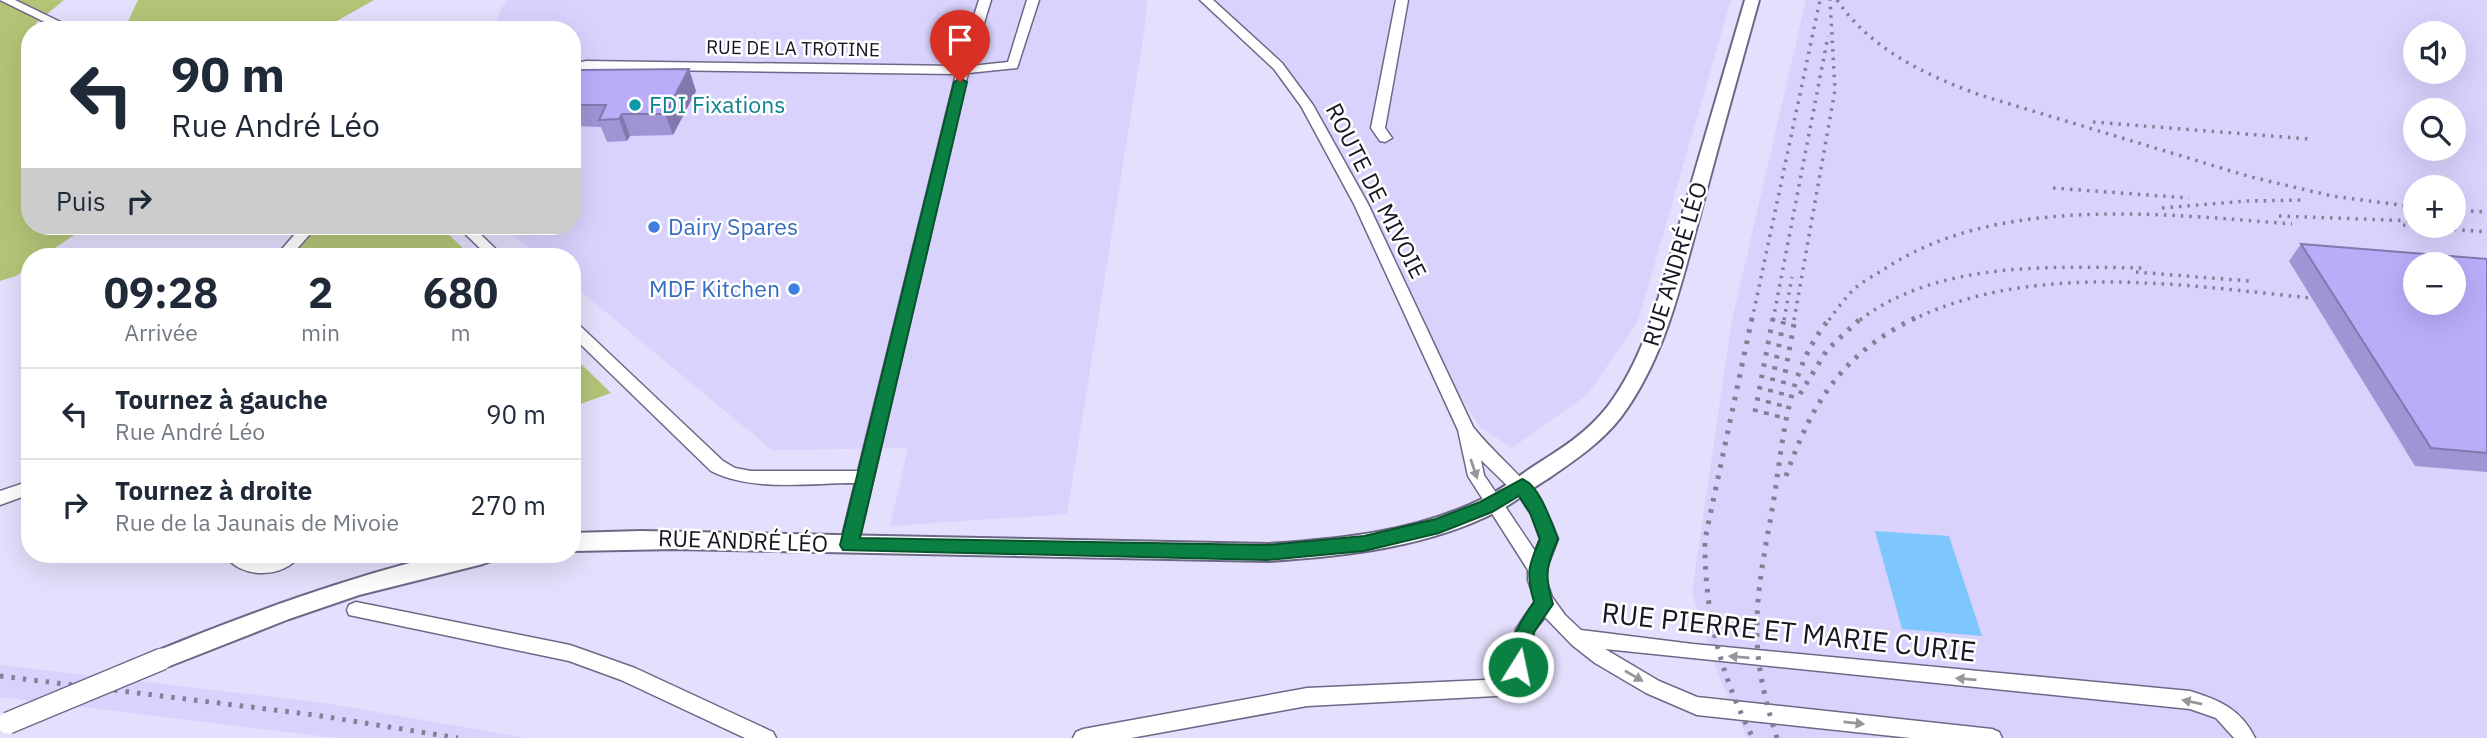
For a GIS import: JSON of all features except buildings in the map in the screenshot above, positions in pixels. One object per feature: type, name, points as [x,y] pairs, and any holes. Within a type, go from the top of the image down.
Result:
[{"type":"street","points":[[6,0],[52,21]]},
{"type":"street","points":[[849,545],[963,70],[985,0]]},
{"type":"street","name":"RUE DE LA TROTINE","points":[[581,66],[963,70],[1013,65],[1033,0]]},
{"type":"street","name":"ROUTE DE MIVOIE","points":[[1206,0],[1278,66],[1307,105],[1361,204],[1466,430],[1476,475],[1537,568]]},
{"type":"street","points":[[1385,138],[1378,128],[1402,0]]},
{"type":"street","name":"RUE ANDRÉ LÉO","points":[[581,542],[646,538],[1267,553],[1364,544],[1439,526],[1493,503],[1522,486],[1597,432],[1615,411],[1645,360],[1664,310],[1752,0]]},
{"type":"street","points":[[290,248],[302,235]]},
{"type":"street","points":[[474,235],[487,248]]},
{"type":"street","points":[[581,336],[717,466],[732,474],[751,477],[866,477]]},
{"type":"street","name":"ROUTE DE MIVOIE","points":[[1466,430],[1490,459],[1522,486],[1538,510],[1549,539],[1537,568]]},
{"type":"street","points":[[0,498],[21,490]]},
{"type":"street","points":[[251,563],[267,568],[280,563]]},
{"type":"street","points":[[4,725],[162,659],[358,584],[439,563]]},
{"type":"street","points":[[1537,568],[1544,604],[1552,615],[1578,638]]},
{"type":"street","points":[[1083,738],[1307,697],[1515,687],[1525,629],[1544,604]]},
{"type":"street","points":[[356,610],[570,653],[628,674],[766,738]]},
{"type":"street","name":"RUE PIERRE ET MARIE CURIE","points":[[1578,638],[1589,649],[1621,669],[1672,697],[1697,706],[1992,738]]},
{"type":"street","name":"RUE PIERRE ET MARIE CURIE","points":[[1578,638],[1693,652],[2190,700],[2222,710],[2235,720],[2245,738]]},
{"type":"shaded area","points":[[506,0],[1147,0],[1144,33],[1067,514],[890,526],[908,448],[772,450],[581,291],[581,248],[529,248],[513,235],[581,235],[581,21],[496,21]]},
{"type":"shaded area","points":[[1196,0],[1731,0],[1638,321],[1588,394],[1512,448],[1480,427],[1402,306],[1365,228],[1301,106],[1272,67]]},
{"type":"shaded area","points":[[1806,0],[2487,0],[2487,738],[1747,738],[1719,677],[1692,592],[1732,320]]},
{"type":"shaded area","points":[[0,665],[324,703],[527,738],[337,738],[0,697]]},
{"type":"green space","points":[[0,0],[64,0],[39,21],[21,21],[21,235],[74,235],[55,248],[21,248],[21,272],[0,281]]},
{"type":"green space","points":[[138,0],[374,0],[337,21],[128,21]]},
{"type":"green space","points":[[311,235],[449,235],[463,248],[300,248]]},
{"type":"green space","points":[[581,364],[611,393],[581,404]]},
{"type":"water","points":[[1875,531],[1949,536],[1982,636],[1902,629]]},
{"type":"railway","points":[[1752,320],[1820,0]]},
{"type":"railway","points":[[1794,320],[1835,90],[1830,0]]},
{"type":"railway","points":[[1837,0],[1866,33],[1901,59],[1980,95],[2251,177],[2332,196],[2403,205]]},
{"type":"railway","points":[[1773,320],[1828,36]]},
{"type":"railway","points":[[2093,122],[2309,139]]},
{"type":"railway","points":[[2053,188],[2189,198]]},
{"type":"railway","points":[[2162,208],[2247,201],[2305,200]]},
{"type":"railway","points":[[2466,211],[2487,212]]},
{"type":"railway","points":[[1829,320],[1852,291],[1871,277],[1927,246],[1976,229],[2028,219],[2136,214],[2292,224]]},
{"type":"railway","points":[[2279,216],[2403,221]]},
{"type":"railway","points":[[2466,230],[2487,232]]},
{"type":"railway","points":[[1860,320],[1891,300],[1925,286],[1961,277],[2036,268],[2147,268]]},
{"type":"railway","points":[[2136,272],[2249,281]]},
{"type":"railway","points":[[1784,320],[1792,277]]},
{"type":"railway","points":[[1912,320],[1959,302],[2007,290],[2057,284],[2160,284],[2311,298]]},
{"type":"railway","points":[[1752,318],[1705,539],[1705,566],[1716,642],[1731,690],[1753,738]]},
{"type":"railway","points":[[1755,412],[1773,318]]},
{"type":"railway","points":[[1766,415],[1784,318]]},
{"type":"railway","points":[[1777,418],[1795,318]]},
{"type":"railway","points":[[1777,738],[1760,673],[1757,646],[1759,586],[1788,410],[1803,362],[1830,318]]},
{"type":"railway","points":[[1800,394],[1827,350],[1861,318]]},
{"type":"railway","points":[[1786,476],[1807,425],[1833,382],[1868,347],[1915,318]]},
{"type":"railway","points":[[0,676],[315,715],[458,738]]},
{"type":"place","name":"FDI Fixations","points":[[635,105]]},
{"type":"place","name":"Dairy Spares","points":[[654,227]]},
{"type":"place","name":"MDF Kitchen","points":[[794,289]]},
{"type":"route","points":[[960,82],[849,545],[1267,553],[1364,544],[1439,526],[1486,507],[1522,486],[1538,510],[1549,539],[1537,568],[1544,604],[1525,629],[1518,667]]}]
